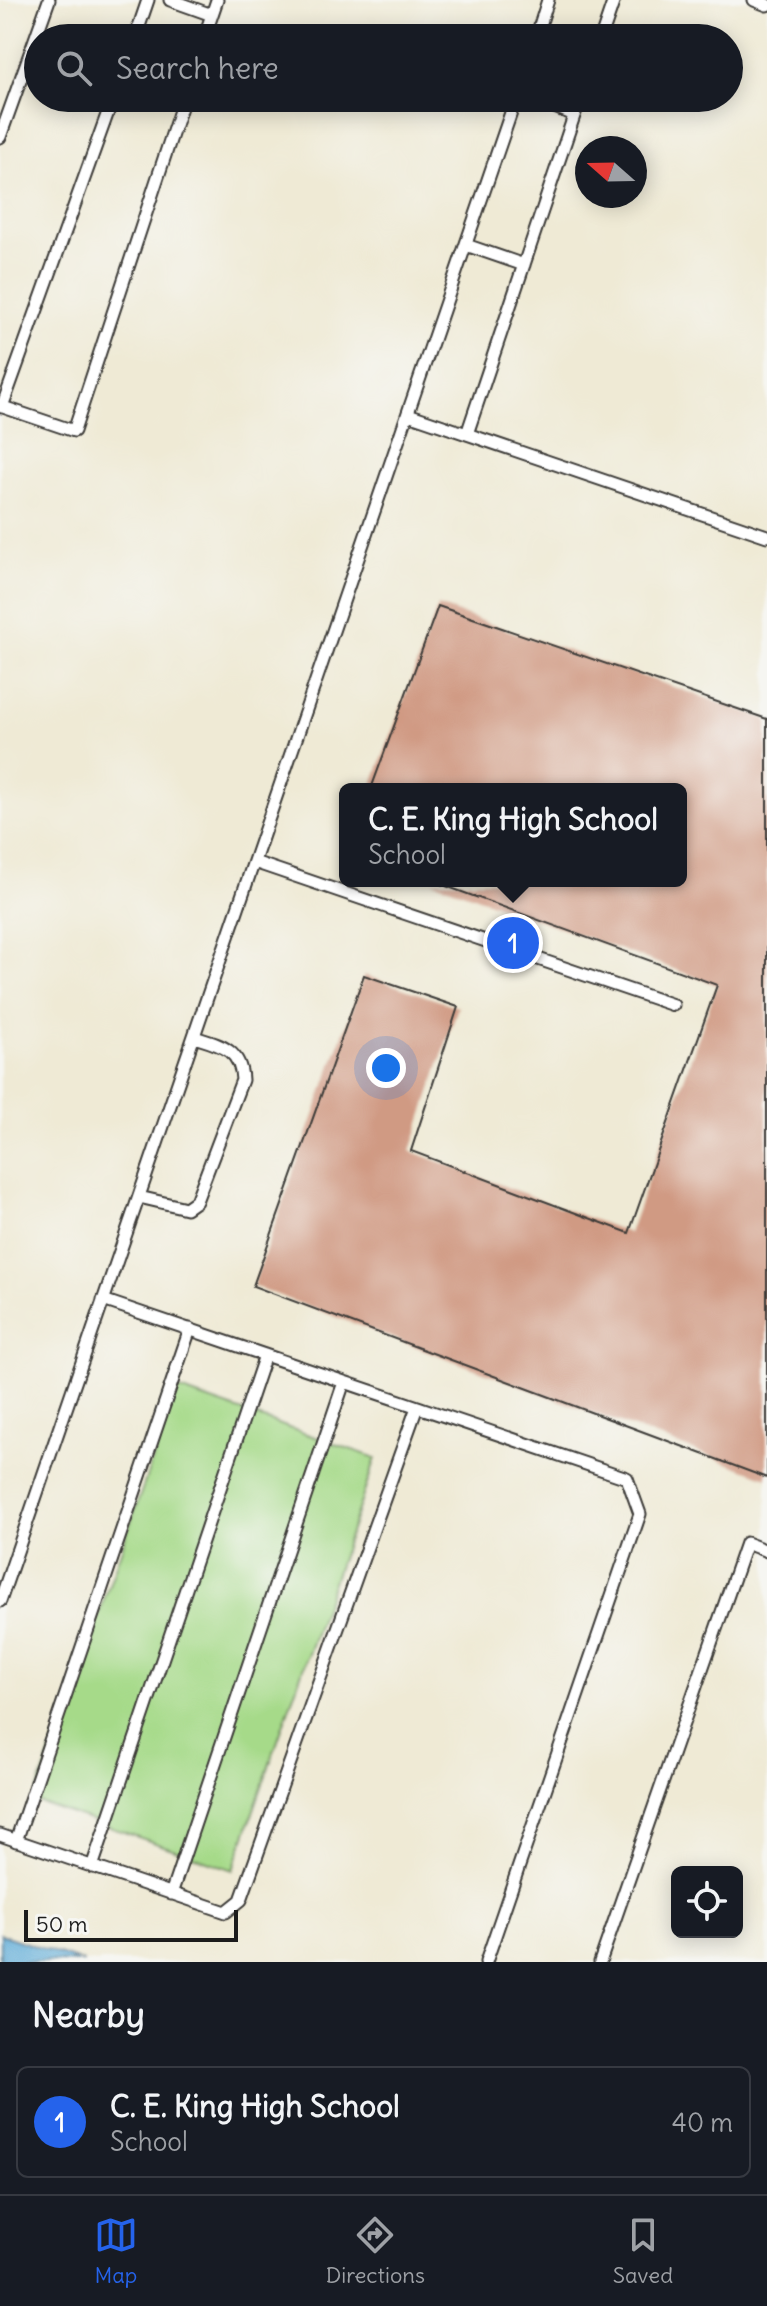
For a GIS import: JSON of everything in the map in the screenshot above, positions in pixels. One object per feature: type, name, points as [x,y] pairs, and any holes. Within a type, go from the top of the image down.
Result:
[{"type":"lane","points":[[40,24],[49,0]]},
{"type":"lane","points":[[140,24],[148,0]]},
{"type":"lane","points":[[170,0],[212,15]]},
{"type":"lane","points":[[209,24],[217,0]]},
{"type":"lane","points":[[540,24],[548,0]]},
{"type":"lane","points":[[606,24],[614,0]]},
{"type":"lane","points":[[754,0],[767,5]]},
{"type":"lane","points":[[0,137],[24,70]]},
{"type":"lane","points":[[108,112],[1,407],[74,431],[179,112]]},
{"type":"lane","points":[[0,1601],[511,112]]},
{"type":"lane","points":[[567,112],[574,115]]},
{"type":"lane","points":[[467,434],[575,112]]},
{"type":"lane","points":[[466,245],[524,265]]},
{"type":"lane","points":[[408,414],[767,536]]},
{"type":"lane","points":[[254,862],[673,1005]]},
{"type":"lane","points":[[139,1197],[186,1208],[196,1201],[237,1095],[241,1064],[234,1052],[194,1037]]},
{"type":"lane","points":[[103,1300],[627,1478],[640,1514],[486,1962]]},
{"type":"lane","points":[[16,1841],[190,1329]]},
{"type":"lane","points":[[92,1867],[265,1355]]},
{"type":"lane","points":[[171,1894],[344,1382]]},
{"type":"lane","points":[[0,1835],[226,1912],[241,1900],[417,1407]]},
{"type":"lane","points":[[600,1962],[746,1543],[767,1551]]},
{"type":"green space","points":[[177,1389],[376,1458],[233,1870],[34,1801]]},
{"type":"water","points":[[0,1934],[83,1962],[0,1962]]},
{"type":"building","points":[[438,606],[767,719],[767,1478],[253,1286],[364,975],[458,1007],[411,1151],[629,1233],[717,985],[448,887],[687,887],[687,783],[373,783]]},
{"type":"place","name":"C. E. King High School","points":[[513,943]]}]
